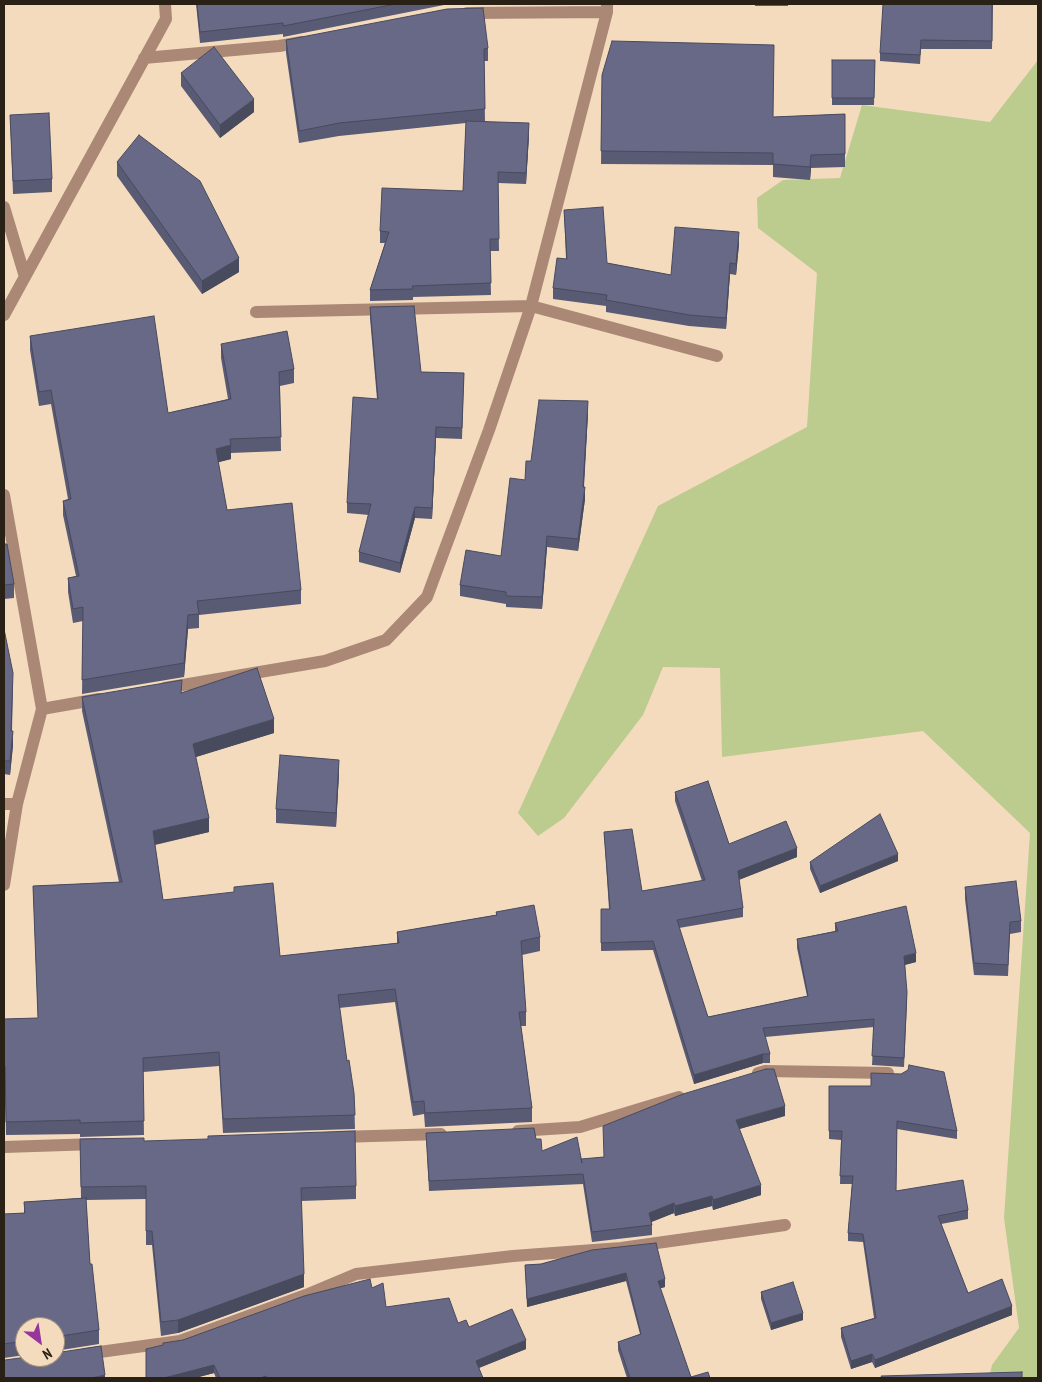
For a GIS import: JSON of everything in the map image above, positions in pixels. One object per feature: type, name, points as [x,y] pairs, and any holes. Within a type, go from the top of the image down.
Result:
[{"type":"street","points":[[4,315],[166,19],[164,4]]},
{"type":"street","points":[[149,691],[325,661],[386,640],[427,597],[489,430],[531,306],[607,8],[455,13]]},
{"type":"street","points":[[144,58],[279,46],[316,39]]},
{"type":"street","points":[[4,207],[24,278]]},
{"type":"street","points":[[256,312],[531,306],[717,356]]},
{"type":"street","points":[[4,495],[42,709],[17,804],[4,885]]},
{"type":"street","points":[[42,709],[110,697]]},
{"type":"street","points":[[4,804],[17,804]]},
{"type":"street","points":[[746,1077],[765,1071],[901,1074]]},
{"type":"street","points":[[506,1132],[580,1128],[691,1094]]},
{"type":"street","points":[[329,1137],[457,1133]]},
{"type":"street","points":[[4,1147],[112,1144]]},
{"type":"street","points":[[72,1356],[180,1341],[306,1295],[356,1274],[513,1256],[621,1248],[785,1225]]},
{"type":"green space","points":[[1038,60],[1038,1378],[989,1378],[992,1365],[1019,1328],[1004,1218],[1030,833],[923,731],[722,757],[720,668],[663,667],[643,715],[564,818],[538,836],[518,813],[658,506],[807,427],[817,273],[758,228],[757,198],[783,180],[840,178],[862,105],[990,122]]},
{"type":"building","points":[[197,4],[396,4],[283,26],[283,23],[200,32]]},
{"type":"building","points":[[883,4],[992,4],[992,41],[921,40],[920,55],[880,53]]},
{"type":"building","points":[[483,8],[488,48],[484,49],[485,109],[339,123],[299,131],[286,40],[447,9]]},
{"type":"building","points":[[612,41],[774,45],[773,117],[845,114],[845,154],[811,155],[810,167],[773,164],[773,153],[601,151],[602,75]]},
{"type":"building","points":[[214,47],[254,99],[220,125],[181,73]]},
{"type":"building","points":[[832,60],[875,60],[874,98],[832,98]]},
{"type":"building","points":[[49,113],[52,179],[13,181],[10,115]]},
{"type":"building","points":[[466,121],[529,123],[526,173],[498,172],[499,239],[490,239],[491,283],[412,286],[413,289],[370,290],[389,232],[380,231],[382,188],[463,191]]},
{"type":"building","points":[[139,135],[200,181],[239,258],[202,281],[117,162]]},
{"type":"building","points":[[603,207],[607,263],[671,275],[675,227],[739,232],[736,264],[730,263],[726,318],[689,315],[606,300],[607,295],[553,288],[557,258],[567,259],[564,210]]},
{"type":"building","points":[[414,306],[421,372],[464,373],[462,428],[436,427],[432,508],[415,507],[400,563],[359,552],[371,504],[347,503],[353,397],[378,399],[370,307]]},
{"type":"building","points":[[154,316],[168,413],[231,399],[221,344],[287,331],[294,369],[279,372],[281,437],[230,439],[231,445],[216,449],[227,510],[292,503],[301,590],[197,601],[199,614],[188,615],[184,663],[82,680],[83,607],[73,609],[68,578],[79,576],[63,501],[71,499],[51,390],[39,392],[30,336]]},
{"type":"building","points":[[539,400],[588,401],[583,487],[585,487],[578,539],[547,536],[542,597],[506,596],[506,592],[460,585],[466,550],[501,556],[510,478],[525,480],[526,461],[531,461]]},
{"type":"building","points":[[4,544],[7,544],[14,584],[4,585]]},
{"type":"building","points":[[4,629],[13,673],[11,731],[13,731],[10,761],[4,761]]},
{"type":"building","points":[[257,668],[274,719],[193,744],[209,818],[153,831],[163,900],[234,892],[234,887],[273,883],[280,956],[399,943],[397,932],[497,915],[496,912],[534,905],[540,937],[521,941],[526,1012],[519,1012],[532,1108],[425,1113],[424,1101],[413,1102],[395,989],[338,995],[347,1061],[349,1060],[354,1093],[355,1115],[223,1119],[219,1052],[143,1058],[144,1121],[80,1123],[80,1120],[6,1122],[4,1019],[38,1018],[33,886],[122,882],[82,697],[182,680],[181,693]]},
{"type":"building","points":[[280,755],[339,760],[336,813],[276,809]]},
{"type":"building","points":[[708,781],[729,844],[786,821],[797,848],[738,871],[743,908],[677,920],[708,1017],[808,996],[797,939],[838,931],[835,923],[906,906],[916,953],[904,956],[907,992],[904,1058],[872,1056],[874,1019],[763,1028],[770,1054],[763,1054],[694,1075],[653,941],[601,943],[601,909],[610,909],[604,832],[632,829],[642,891],[705,880],[675,792]]},
{"type":"building","points":[[880,814],[898,854],[820,886],[810,862]]},
{"type":"building","points":[[1016,881],[1021,921],[1010,922],[1008,965],[974,963],[965,887]]},
{"type":"building","points":[[909,1065],[944,1072],[957,1131],[897,1121],[896,1191],[963,1180],[968,1210],[938,1216],[968,1293],[1002,1279],[1012,1306],[875,1360],[872,1354],[851,1361],[841,1328],[876,1318],[863,1234],[848,1233],[853,1176],[840,1176],[842,1131],[829,1131],[829,1086],[871,1086],[871,1073],[901,1074],[908,1070]]},
{"type":"building","points":[[766,1069],[774,1069],[785,1106],[736,1120],[761,1185],[713,1200],[712,1196],[675,1206],[674,1203],[649,1213],[652,1225],[592,1232],[583,1174],[429,1181],[426,1133],[534,1128],[536,1139],[541,1139],[542,1151],[577,1137],[581,1159],[604,1157],[603,1126],[683,1094]]},
{"type":"building","points":[[355,1131],[356,1186],[301,1188],[304,1274],[178,1320],[161,1322],[152,1231],[146,1231],[146,1186],[81,1187],[80,1139],[144,1138],[144,1141],[208,1139],[208,1136]]},
{"type":"building","points":[[86,1198],[90,1264],[92,1264],[99,1330],[65,1335],[65,1317],[15,1317],[15,1342],[4,1344],[4,1214],[25,1213],[24,1202]]},
{"type":"building","points":[[656,1243],[665,1279],[658,1281],[691,1377],[708,1372],[710,1378],[630,1378],[618,1342],[641,1334],[626,1273],[527,1299],[525,1265],[541,1264],[592,1250]]},
{"type":"building","points":[[370,1279],[372,1288],[383,1283],[386,1307],[449,1298],[458,1323],[466,1320],[469,1327],[512,1309],[526,1340],[476,1361],[483,1378],[267,1378],[266,1376],[260,1378],[220,1378],[214,1365],[164,1378],[146,1378],[146,1349],[163,1345],[163,1343],[183,1340],[304,1296]]},
{"type":"building","points":[[793,1282],[803,1313],[771,1323],[761,1292]]},
{"type":"building","points":[[101,1346],[105,1375],[92,1378],[4,1378],[4,1360],[15,1359],[15,1367],[65,1367],[65,1351]]},
{"type":"building","points":[[1022,1372],[1022,1378],[882,1378],[881,1376]]}]
